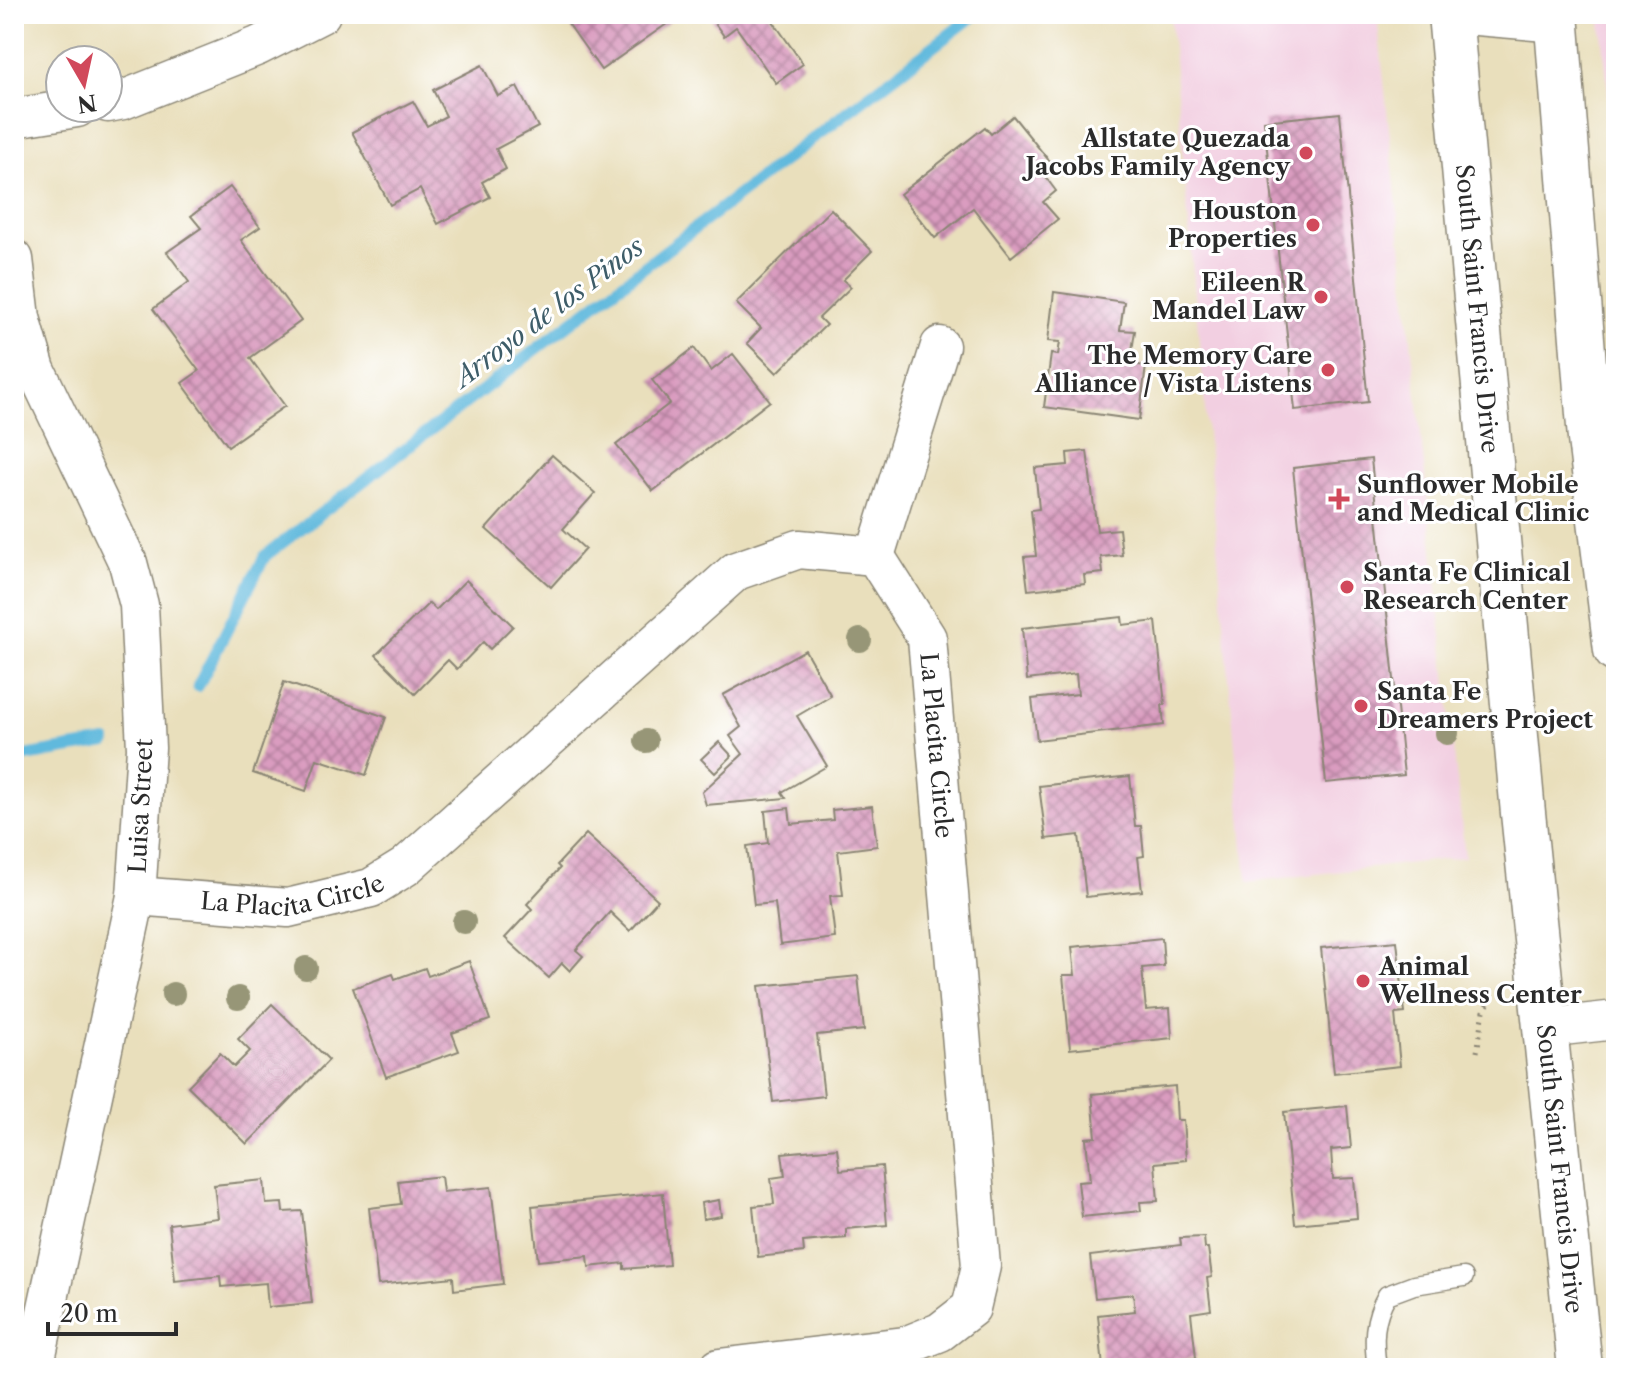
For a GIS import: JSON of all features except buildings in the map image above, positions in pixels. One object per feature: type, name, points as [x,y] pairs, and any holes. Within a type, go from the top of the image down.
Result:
[{"type":"highway","name":"South Saint Francis Drive","points":[[1451,19],[1523,813],[1580,1368]]},
{"type":"highway","points":[[1557,24],[1590,439],[1616,650]]},
{"type":"street","points":[[124,100],[258,46],[321,14]]},
{"type":"street","points":[[14,118],[44,113]]},
{"type":"street","name":"Luisa Street","points":[[14,259],[21,318],[36,370],[128,563],[139,605],[146,748],[136,896],[30,1312],[34,1368]]},
{"type":"street","points":[[875,556],[940,346]]},
{"type":"street","name":"La Placita Circle","points":[[136,896],[288,908],[336,899],[371,888],[405,867],[736,571],[799,549],[875,556],[927,638],[981,1266],[971,1308],[940,1332],[905,1346],[719,1368]]},
{"type":"street","points":[[1545,1028],[1616,1020]]},
{"type":"lane","points":[[1451,19],[1557,24]]},
{"type":"lane","points":[[1377,1368],[1374,1331],[1378,1311],[1387,1295],[1414,1285],[1464,1277]]},
{"type":"shaded area","points":[[1170,14],[1377,14],[1465,857],[1247,882]]},
{"type":"shaded area","points":[[1600,14],[1616,14],[1616,165]]},
{"type":"waterway","name":"Arroyo de los Pinos","points":[[198,686],[265,556],[976,14]]},
{"type":"waterway","name":"Arroyo de los Pinos","points":[[14,758],[106,742]]},
{"type":"place","name":"Allstate Quezada Jacobs Family Agency","points":[[1306,153]]},
{"type":"place","name":"Houston Properties","points":[[1313,225]]},
{"type":"place","name":"Eileen R Mandel Law","points":[[1321,297]]},
{"type":"place","name":"The Memory Care Alliance / Vista Listens","points":[[1328,370]]},
{"type":"place","name":"Sunflower Mobile and Medical Clinic","points":[[1339,499]]},
{"type":"place","name":"Santa Fe Clinical Research Center","points":[[1347,587]]},
{"type":"place","name":"Santa Fe Dreamers Project","points":[[1361,706]]},
{"type":"place","name":"Animal Wellness Center","points":[[1363,981]]}]
